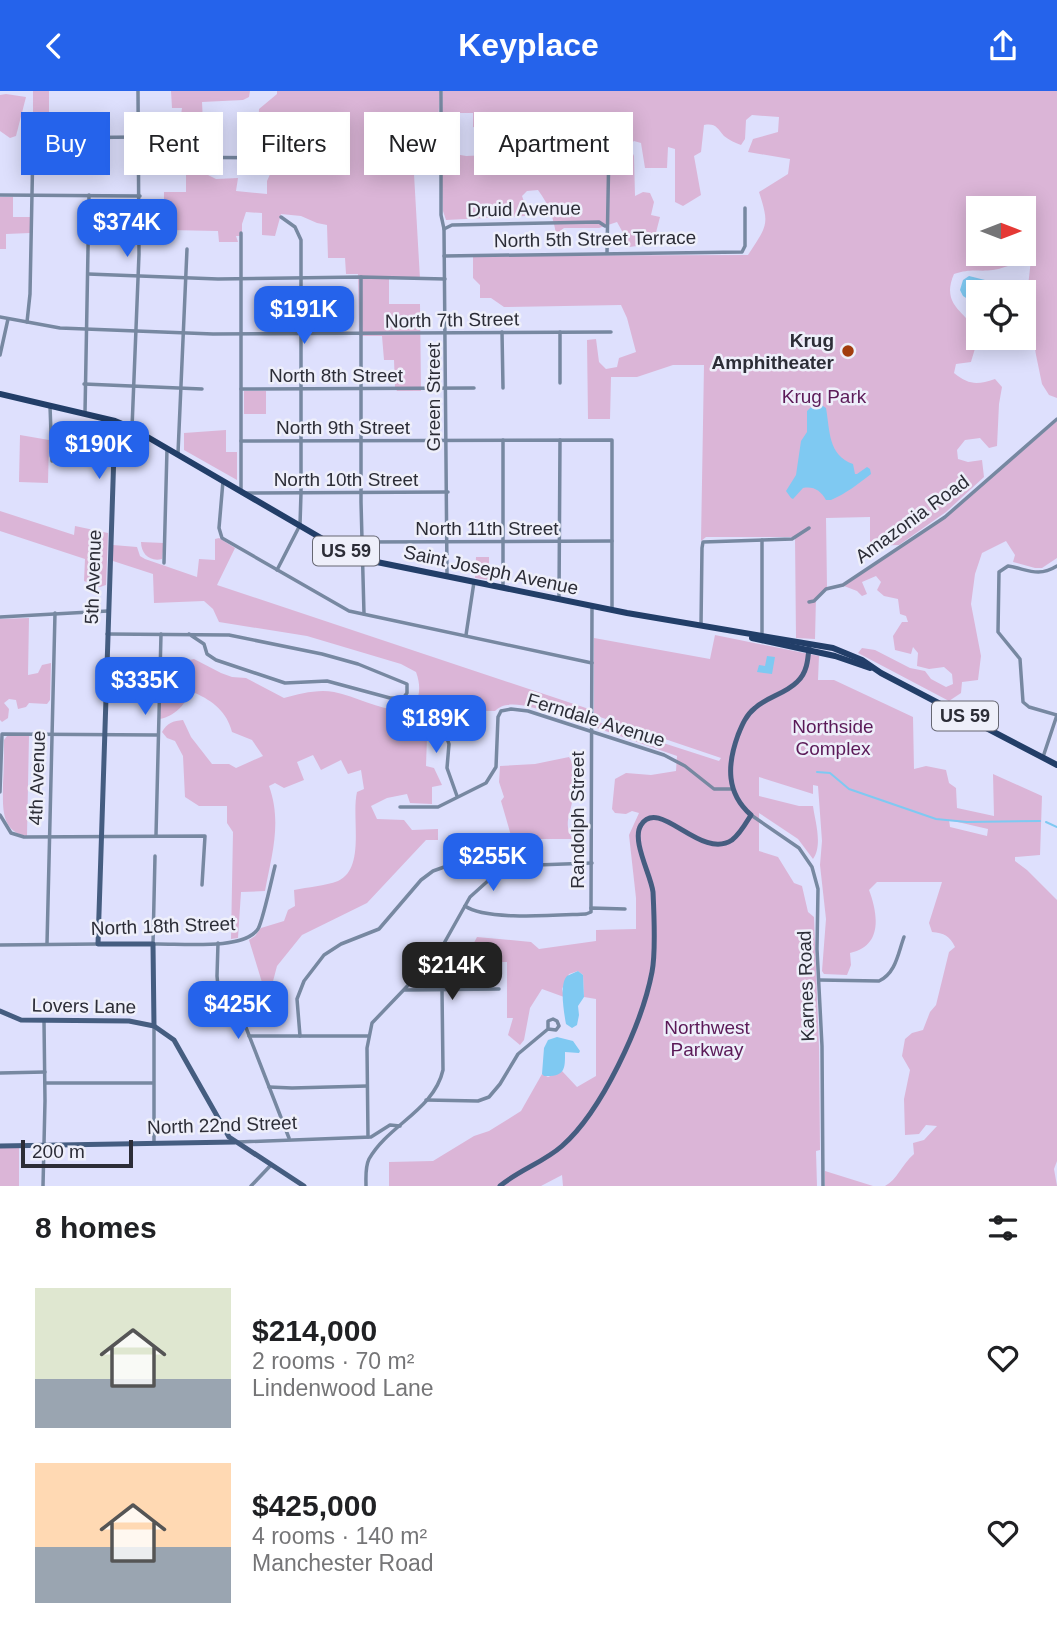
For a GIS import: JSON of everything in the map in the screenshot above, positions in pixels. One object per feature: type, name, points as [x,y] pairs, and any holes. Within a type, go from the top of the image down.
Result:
[{"type":"main road","name":"Saint Joseph Avenue","points":[[0,394],[115,421],[132,428],[362,559],[762,639],[835,656],[881,673]]},
{"type":"main road","name":"Saint Joseph Avenue","points":[[762,639],[809,642],[852,655],[881,673],[1057,764]]},
{"type":"street","points":[[138,91],[138,112]]},
{"type":"street","name":"Green Street","points":[[441,91],[447,333],[447,578]]},
{"type":"street","points":[[27,322],[33,144],[40,138],[124,137]]},
{"type":"street","points":[[132,428],[139,175]]},
{"type":"street","points":[[607,253],[609,175]]},
{"type":"street","points":[[0,195],[139,196]]},
{"type":"street","points":[[85,414],[89,195]]},
{"type":"street","name":"North 5th Street Terrace","points":[[444,255],[735,252],[744,250],[745,208]]},
{"type":"street","points":[[277,570],[300,525],[301,493],[299,234],[281,217]]},
{"type":"street","name":"Druid Avenue","points":[[444,229],[452,225],[545,222],[599,222],[606,226]]},
{"type":"street","points":[[241,233],[240,389],[243,492]]},
{"type":"street","points":[[178,456],[187,249]]},
{"type":"street","points":[[88,274],[240,279],[445,279]]},
{"type":"street","points":[[361,277],[364,614]]},
{"type":"street","name":"North 7th Street","points":[[0,317],[61,328],[184,334],[611,332]]},
{"type":"street","points":[[0,355],[8,319]]},
{"type":"street","points":[[559,332],[560,383]]},
{"type":"street","points":[[502,333],[503,387]]},
{"type":"street","points":[[84,384],[202,389]]},
{"type":"street","name":"North 8th Street","points":[[240,389],[474,388]]},
{"type":"street","points":[[50,406],[52,461]]},
{"type":"street","name":"Amazonia Road","points":[[809,602],[814,601],[826,589],[843,585],[945,517],[1057,419]]},
{"type":"street","name":"5th Avenue","points":[[99,944],[115,421]]},
{"type":"street","points":[[503,440],[503,588]]},
{"type":"street","points":[[559,600],[560,440]]},
{"type":"street","name":"North 9th Street","points":[[241,441],[612,440],[612,541]]},
{"type":"street","points":[[164,563],[167,449]]},
{"type":"street","points":[[223,481],[219,528],[222,538],[349,611],[592,663]]},
{"type":"street","name":"North 10th Street","points":[[243,492],[447,492]]},
{"type":"street","points":[[701,627],[704,542],[792,539],[809,528]]},
{"type":"street","points":[[762,540],[762,639]]},
{"type":"street","points":[[612,541],[612,610]]},
{"type":"street","name":"North 11th Street","points":[[362,542],[612,541]]},
{"type":"street","points":[[1046,758],[1057,715],[1029,707],[1023,702],[1020,659],[998,632],[998,585],[999,572],[1008,566],[1035,573],[1046,572],[1057,566]]},
{"type":"street","points":[[466,635],[474,582]]},
{"type":"street","name":"Randolph Street","points":[[591,908],[592,606]]},
{"type":"street","points":[[0,617],[108,611]]},
{"type":"street","name":"4th Avenue","points":[[47,944],[55,613]]},
{"type":"street","points":[[107,634],[190,634],[229,635],[321,654],[405,682],[408,686],[407,693],[402,698],[390,698],[327,681],[285,683],[216,660],[207,654],[204,644],[190,634]]},
{"type":"street","points":[[156,835],[161,634]]},
{"type":"street","points":[[499,1186],[563,1145],[581,1125],[608,1084],[633,1029],[650,980],[653,960],[653,891],[638,837],[639,827],[649,819],[662,818],[698,840],[719,844],[735,837],[751,815],[733,789],[730,763],[742,725],[754,708],[797,682],[806,666],[809,642]]},
{"type":"street","name":"Ferndale Avenue","points":[[400,807],[438,807],[486,783],[495,771],[497,722],[501,711],[511,709],[528,711],[674,759],[714,789],[733,789]]},
{"type":"street","points":[[451,731],[445,733],[449,744],[447,768],[457,796]]},
{"type":"street","points":[[0,792],[2,734],[158,735]]},
{"type":"street","points":[[449,744],[453,739]]},
{"type":"street","points":[[0,815],[11,833],[20,837],[205,836],[202,885]]},
{"type":"street","name":"Karnes Road","points":[[751,815],[793,842],[812,867],[818,889],[823,1186]]},
{"type":"street","points":[[154,1143],[155,856]]},
{"type":"street","points":[[300,1036],[297,999],[304,981],[324,955],[341,944],[379,929],[421,880],[433,871],[447,866],[592,863]]},
{"type":"street","name":"North 18th Street","points":[[0,945],[240,942],[258,929],[275,866]]},
{"type":"street","points":[[368,1137],[368,1036],[375,1018],[444,946],[470,897],[509,866]]},
{"type":"street","points":[[464,906],[476,912],[499,915],[586,914],[591,912],[591,908],[625,909]]},
{"type":"street","points":[[819,980],[879,981],[886,978],[892,971],[904,937]]},
{"type":"street","points":[[218,943],[219,997],[239,1014],[289,1138]]},
{"type":"street","points":[[404,990],[499,989]]},
{"type":"street","points":[[366,1186],[369,1158],[437,1087],[443,1070],[442,990]]},
{"type":"street","name":"Lovers Lane","points":[[0,1011],[21,1020],[88,1019],[129,1021],[154,1026],[174,1040],[229,1136],[304,1186]]},
{"type":"street","points":[[43,1186],[44,1021]]},
{"type":"street","points":[[426,1100],[478,1101],[489,1097],[518,1054],[548,1029]]},
{"type":"street","points":[[249,1036],[368,1036]]},
{"type":"street","points":[[0,1073],[45,1072]]},
{"type":"street","points":[[45,1083],[153,1083]]},
{"type":"street","points":[[268,1087],[367,1086]]},
{"type":"street","name":"North 22nd Street","points":[[0,1146],[368,1137],[390,1125],[400,1126]]},
{"type":"street","points":[[251,1186],[271,1165]]},
{"type":"green space","points":[[33,91],[49,91],[49,112],[33,112]]},
{"type":"green space","points":[[171,91],[250,91],[249,97],[243,100],[202,102],[202,112],[181,112],[182,108],[172,108]]},
{"type":"green space","points":[[277,91],[440,91],[439,112],[364,112],[364,175],[414,175],[420,279],[389,279],[389,304],[420,304],[421,391],[397,391],[394,360],[384,360],[382,336],[359,336],[358,274],[346,274],[345,258],[328,258],[327,225],[301,216],[281,214],[275,236],[262,235],[262,213],[246,212],[242,236],[236,236],[238,242],[219,242],[218,231],[169,230],[169,222],[164,221],[164,192],[186,192],[186,175],[208,175],[216,179],[238,178],[236,191],[267,194],[270,175],[350,175],[350,112],[259,112]]},
{"type":"green space","name":"Krug Park","points":[[443,91],[1057,91],[1057,398],[1049,395],[1042,384],[1035,350],[1036,280],[1029,280],[1030,266],[1036,266],[1036,196],[966,196],[966,266],[1007,266],[954,274],[950,295],[966,319],[966,350],[975,350],[971,362],[956,364],[954,373],[973,383],[995,379],[1002,387],[997,446],[989,448],[980,438],[965,440],[957,450],[958,459],[968,462],[982,460],[984,477],[946,512],[899,545],[870,546],[870,517],[826,518],[827,587],[816,597],[815,639],[796,638],[795,537],[706,537],[701,541],[704,365],[673,365],[637,377],[611,377],[610,419],[588,419],[587,340],[596,339],[599,362],[606,369],[617,367],[619,358],[636,352],[621,305],[504,307],[491,298],[480,298],[480,285],[473,278],[473,256],[748,255],[765,225],[765,212],[759,192],[788,174],[790,159],[748,152],[753,139],[778,132],[779,117],[752,115],[746,120],[745,139],[741,145],[726,137],[714,125],[704,125],[701,152],[694,156],[701,195],[683,206],[675,202],[675,149],[668,147],[667,168],[645,168],[641,143],[633,142],[633,112],[474,112],[474,127],[473,113],[442,112]]},
{"type":"green space","points":[[0,95],[26,97],[16,136],[10,138],[0,131]]},
{"type":"green space","name":"Krug Park","points":[[633,154],[635,196],[643,192],[650,193],[654,202],[651,215],[660,217],[653,244],[629,247],[623,244],[622,231],[617,222],[599,228],[564,228],[556,234],[550,211],[538,190],[527,191],[522,196],[528,213],[525,216],[446,220],[443,211],[442,175],[460,175],[460,155],[474,156],[474,175],[633,175]]},
{"type":"green space","points":[[0,197],[13,197],[13,217],[30,217],[30,233],[6,234],[6,249],[0,249]]},
{"type":"green space","points":[[244,391],[266,391],[266,414],[244,414]]},
{"type":"green space","points":[[1057,421],[1057,558],[1042,568],[1013,562],[1015,555],[1006,541],[982,553],[975,574],[971,604],[981,656],[978,680],[962,682],[961,693],[949,701],[858,653],[862,648],[875,650],[910,668],[925,671],[931,679],[946,687],[953,684],[952,674],[944,667],[929,669],[917,666],[918,653],[913,647],[911,654],[895,650],[893,636],[902,622],[908,622],[906,616],[900,614],[898,599],[884,596],[877,590],[881,582],[876,576],[862,582],[867,594],[862,596],[844,586],[947,516]]},
{"type":"green space","points":[[226,430],[226,452],[237,452],[237,480],[184,450],[184,433]]},
{"type":"green space","points":[[20,435],[49,440],[48,483],[19,482]]},
{"type":"green space","points":[[0,511],[74,535],[75,526],[108,533],[106,585],[100,587],[84,581],[85,559],[0,531]]},
{"type":"green space","points":[[219,538],[235,548],[217,585],[589,709],[588,723],[585,724],[525,706],[503,706],[495,711],[434,710],[425,725],[426,766],[434,768],[442,785],[432,787],[432,804],[410,803],[407,794],[387,798],[371,806],[377,819],[404,820],[412,830],[438,829],[438,840],[426,840],[367,903],[302,935],[277,966],[271,989],[264,989],[249,940],[261,928],[284,921],[288,910],[295,906],[294,890],[333,883],[347,875],[355,854],[357,792],[364,789],[361,770],[348,774],[341,760],[321,770],[313,755],[297,762],[304,780],[284,788],[275,783],[269,786],[275,825],[265,891],[241,892],[238,938],[231,939],[233,832],[227,823],[227,806],[199,806],[185,797],[183,756],[175,741],[162,732],[171,723],[183,720],[191,737],[212,764],[229,764],[236,768],[263,756],[252,740],[232,732],[227,719],[218,708],[195,693],[187,696],[183,704],[168,717],[159,719],[162,666],[194,659],[221,673],[246,678],[284,698],[328,691],[394,710],[414,708],[419,695],[419,682],[416,672],[401,664],[307,636],[219,622],[213,609],[204,601],[154,603],[153,574],[113,561],[113,545],[137,547],[140,556],[145,559],[197,577],[199,559],[215,560],[215,539]]},
{"type":"green space","points":[[141,542],[164,543],[162,559],[147,556]]},
{"type":"green space","points":[[476,557],[489,557],[489,580],[475,578]]},
{"type":"green space","points":[[29,618],[28,675],[38,673],[42,665],[51,663],[50,700],[47,704],[29,703],[18,709],[16,700],[9,699],[4,703],[9,709],[8,718],[2,722],[0,619]]},
{"type":"green space","points":[[715,635],[819,656],[818,680],[834,680],[913,717],[914,769],[926,766],[946,770],[949,783],[956,788],[957,808],[994,816],[993,774],[1042,796],[1040,855],[1015,857],[1015,861],[1057,900],[1057,1161],[1054,1169],[1057,1186],[885,1186],[914,1154],[913,1143],[924,1140],[937,1126],[926,1125],[919,1134],[905,1135],[904,1099],[910,1070],[902,1056],[905,1039],[912,1033],[923,1030],[936,1005],[949,952],[955,947],[946,936],[932,932],[929,923],[942,882],[877,882],[869,890],[876,919],[873,936],[868,944],[850,953],[851,965],[847,975],[824,974],[822,971],[826,919],[820,865],[822,841],[818,786],[813,785],[813,794],[759,777],[759,796],[799,806],[813,806],[817,826],[818,847],[813,859],[798,839],[759,813],[759,851],[778,857],[794,883],[802,886],[808,912],[814,917],[819,1047],[820,1150],[816,1151],[817,1186],[563,1186],[562,1175],[541,1186],[389,1186],[389,1162],[433,1161],[474,1136],[489,1131],[521,1111],[542,1074],[548,1077],[562,1071],[577,1087],[596,1076],[596,999],[584,997],[583,975],[578,971],[569,974],[562,989],[564,997],[542,989],[530,1008],[524,1040],[520,1045],[508,1035],[513,1018],[507,1018],[507,962],[464,962],[477,937],[531,942],[539,949],[596,941],[596,930],[636,929],[636,898],[629,835],[639,813],[615,813],[612,809],[615,779],[626,773],[651,775],[676,771],[677,756],[594,727],[592,720],[719,761],[721,758],[594,715],[594,638],[710,659]],"holes":[[[949,820],[988,829],[987,836],[950,827]]]},
{"type":"green space","points":[[7,736],[29,736],[27,836],[12,829],[5,817],[4,740]]},
{"type":"green space","points":[[569,757],[572,762],[572,802],[568,825],[573,839],[512,839],[501,801],[504,797],[499,782],[500,766],[535,764]]},
{"type":"green space","points":[[0,1148],[19,1148],[19,1186],[0,1186]]},
{"type":"green space","points":[[825,1171],[873,1186],[825,1186]]},
{"type":"water","points":[[969,276],[985,280],[966,280],[966,298],[960,290],[963,280]]},
{"type":"water","points":[[820,404],[826,408],[832,441],[839,455],[853,464],[855,474],[867,467],[871,474],[831,500],[826,500],[817,490],[811,488],[803,488],[793,499],[786,491],[796,475],[801,441],[807,432],[807,411],[813,405]]},
{"type":"water","points":[[767,656],[775,657],[772,674],[757,672],[759,665],[765,666]]},
{"type":"water","points":[[578,971],[583,975],[584,997],[578,1006],[577,1025],[572,1028],[566,1024],[563,985],[567,976]]},
{"type":"water","points":[[557,1037],[573,1041],[580,1051],[565,1052],[563,1070],[557,1075],[544,1076],[544,1048],[548,1040]]},
{"type":"waterway","points":[[817,772],[830,773],[849,789],[936,819],[967,822],[1040,821]]},
{"type":"waterway","points":[[1046,822],[1057,827]]},
{"type":"place","name":"Krug Amphitheater","points":[[848,351]]},
{"type":"park label","name":"Northside Complex","points":[[833,737]]},
{"type":"park label","name":"Northwest Parkway","points":[[707,1038]]}]
